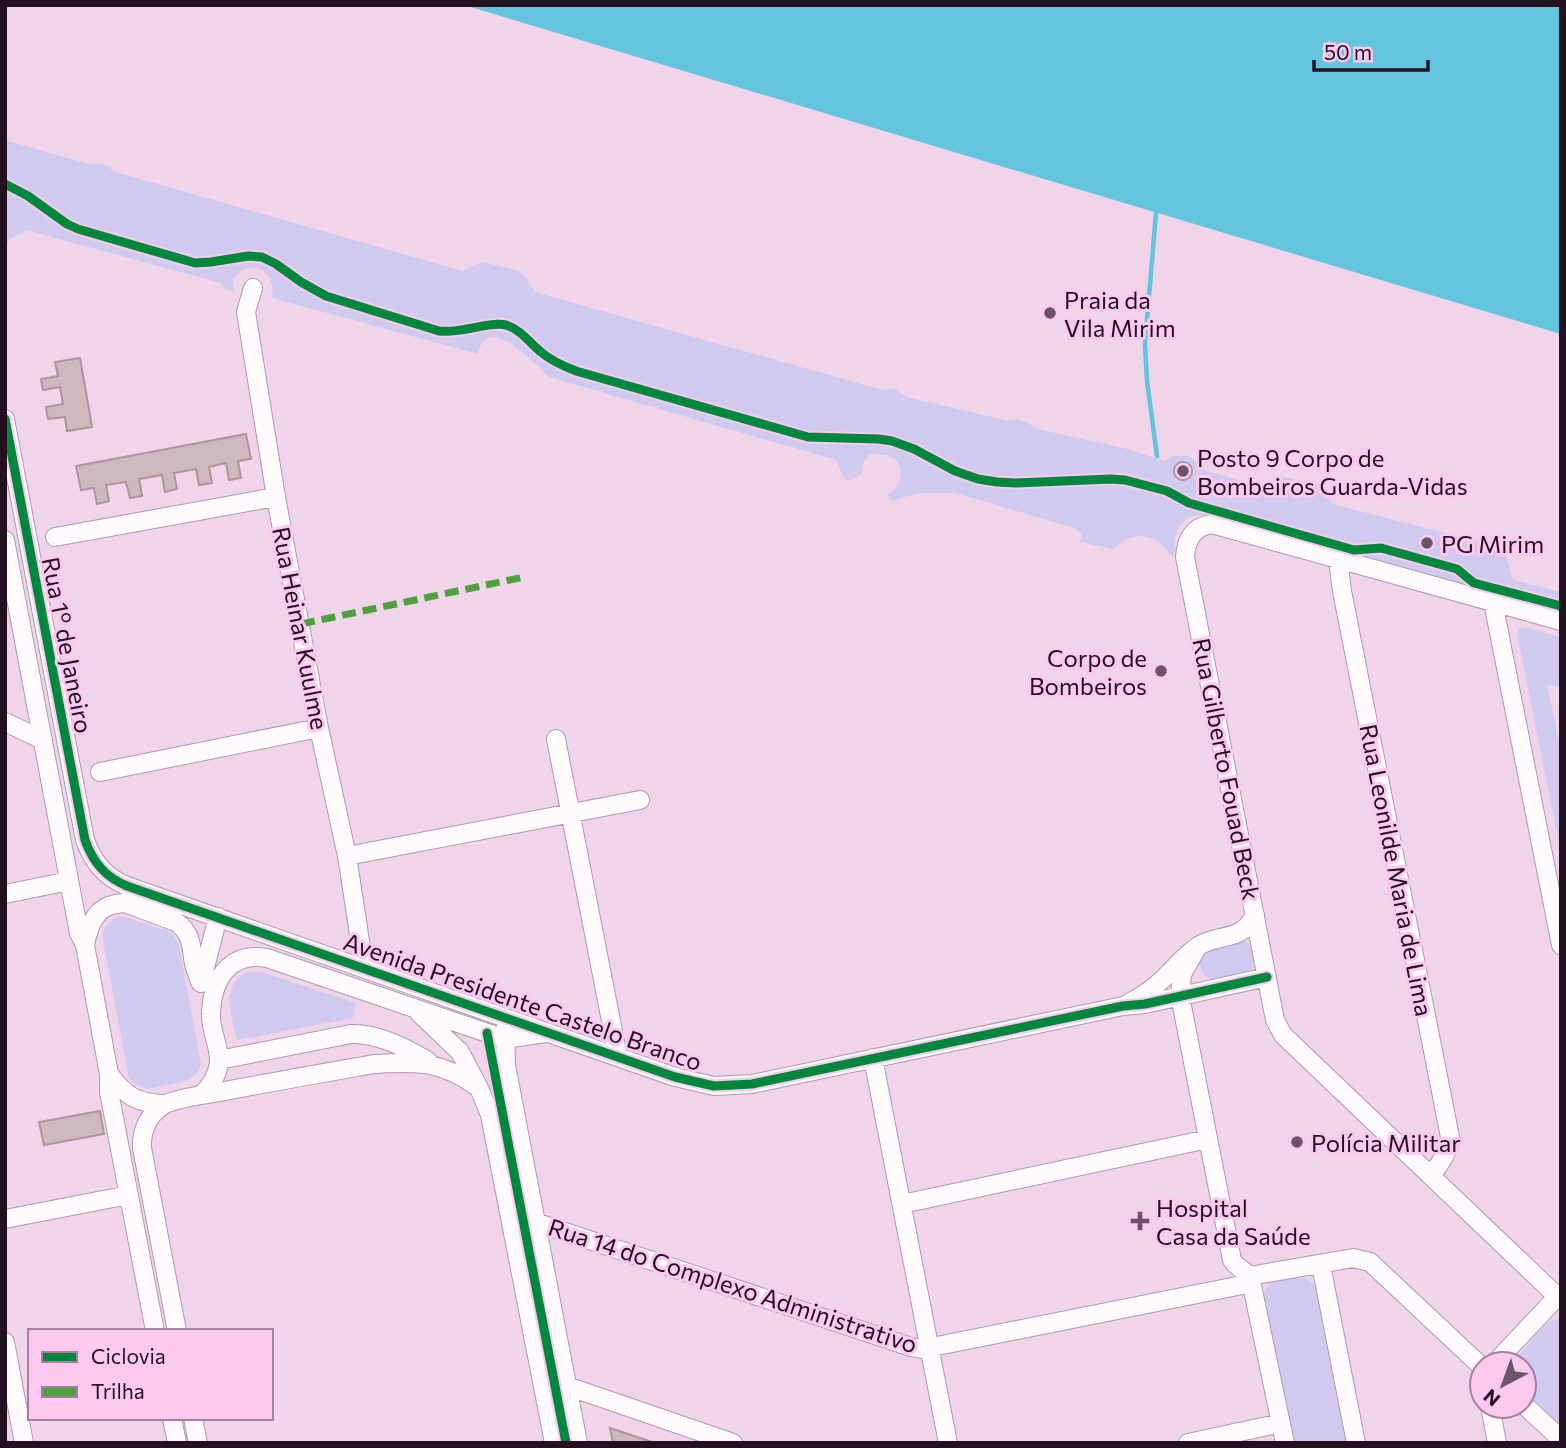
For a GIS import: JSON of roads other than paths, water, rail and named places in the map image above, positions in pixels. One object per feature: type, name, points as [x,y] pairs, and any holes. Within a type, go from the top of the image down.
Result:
[{"type":"street","name":"Rua Heinar Kuulme","points":[[253,288],[246,312],[276,498],[346,856],[364,968]]},
{"type":"street","name":"Rua 1º de Janeiro","points":[[5,419],[85,840],[94,861],[105,874]]},
{"type":"street","points":[[55,537],[276,498]]},
{"type":"street","name":"Rua Gilberto Fouad Beck","points":[[1338,560],[1212,524],[1204,525],[1191,536],[1185,557],[1278,1027],[1283,1035],[1431,1176]]},
{"type":"street","name":"Rua 1º de Janeiro","points":[[5,540],[79,933],[85,945],[109,1074],[109,1092],[155,1329]]},
{"type":"street","points":[[1338,560],[1561,621]]},
{"type":"street","name":"Rua Leonilde Maria de Lima","points":[[1338,560],[1450,1138],[1447,1153],[1431,1176]]},
{"type":"street","points":[[1493,602],[1561,945]]},
{"type":"street","points":[[5,722],[43,740]]},
{"type":"street","points":[[100,772],[320,728]]},
{"type":"street","points":[[556,739],[618,1057]]},
{"type":"street","points":[[346,856],[640,800]]},
{"type":"street","name":"Avenida Presidente Castelo Branco","points":[[105,874],[118,883],[218,918],[675,1077],[713,1086],[752,1084],[1267,977]]},
{"type":"street","points":[[5,894],[69,881]]},
{"type":"street","points":[[85,945],[90,925],[108,906],[155,896]]},
{"type":"street","points":[[125,903],[176,922],[191,938],[195,967],[211,1016],[219,1060],[213,1081],[201,1095]]},
{"type":"street","points":[[1238,934],[1249,926],[1255,915]]},
{"type":"street","points":[[201,982],[218,918]]},
{"type":"street","points":[[1238,934],[1250,936],[1260,943]]},
{"type":"street","name":"Avenida Presidente Castelo Branco","points":[[1123,1006],[1154,987],[1180,961],[1205,943],[1238,934]]},
{"type":"street","points":[[1194,953],[1194,975],[1211,990]]},
{"type":"street","points":[[1194,953],[1182,974],[1180,996],[1232,1260],[1251,1280],[1285,1443]]},
{"type":"street","name":"Avenida Presidente Castelo Branco","points":[[211,1016],[215,992],[223,972],[238,961],[256,956],[505,1039],[549,1033]]},
{"type":"street","points":[[412,1007],[460,1052],[483,1095],[494,1128],[554,1443]]},
{"type":"street","points":[[506,1017],[506,1065],[578,1443]]},
{"type":"street","points":[[219,1060],[360,1034],[408,1049],[432,1064],[467,1079],[483,1095]]},
{"type":"street","points":[[873,1058],[948,1443]]},
{"type":"street","points":[[109,1074],[127,1095],[148,1104],[163,1104],[374,1064],[432,1064]]},
{"type":"street","points":[[163,1104],[145,1128],[142,1148],[177,1329]]},
{"type":"street","points":[[902,1204],[1208,1139]]},
{"type":"street","points":[[1431,1176],[1559,1298],[1508,1350]]},
{"type":"street","points":[[5,1219],[129,1195]]},
{"type":"street","name":"Rua 14 do Complexo Administrativo","points":[[536,1222],[911,1347],[930,1348]]},
{"type":"street","points":[[930,1348],[1353,1258],[1370,1262],[1468,1354]]},
{"type":"street","points":[[1321,1265],[1356,1443]]},
{"type":"street","points":[[5,1342],[24,1443]]},
{"type":"street","points":[[567,1386],[733,1443]]},
{"type":"street","points":[[1538,1418],[1561,1439]]},
{"type":"street","points":[[172,1420],[177,1443]]},
{"type":"street","points":[[194,1420],[198,1443]]},
{"type":"street","points":[[1493,1420],[1497,1443]]},
{"type":"street","points":[[1188,1443],[1281,1423]]},
{"type":"water","points":[[464,5],[1561,5],[1561,334]]},
{"type":"waterway","points":[[1156,213],[1145,344],[1157,456]]},
{"type":"place","name":"Praia da Vila Mirim","points":[[1050,313]]},
{"type":"place","name":"Posto 9 Corpo de Bombeiros Guarda-Vidas","points":[[1183,471]]},
{"type":"place","name":"PG Mirim","points":[[1427,543]]},
{"type":"place","name":"Corpo de Bombeiros","points":[[1161,671]]},
{"type":"place","name":"Polícia Militar","points":[[1297,1142]]},
{"type":"place","name":"Hospital Casa da Saúde","points":[[1140,1221]]}]
